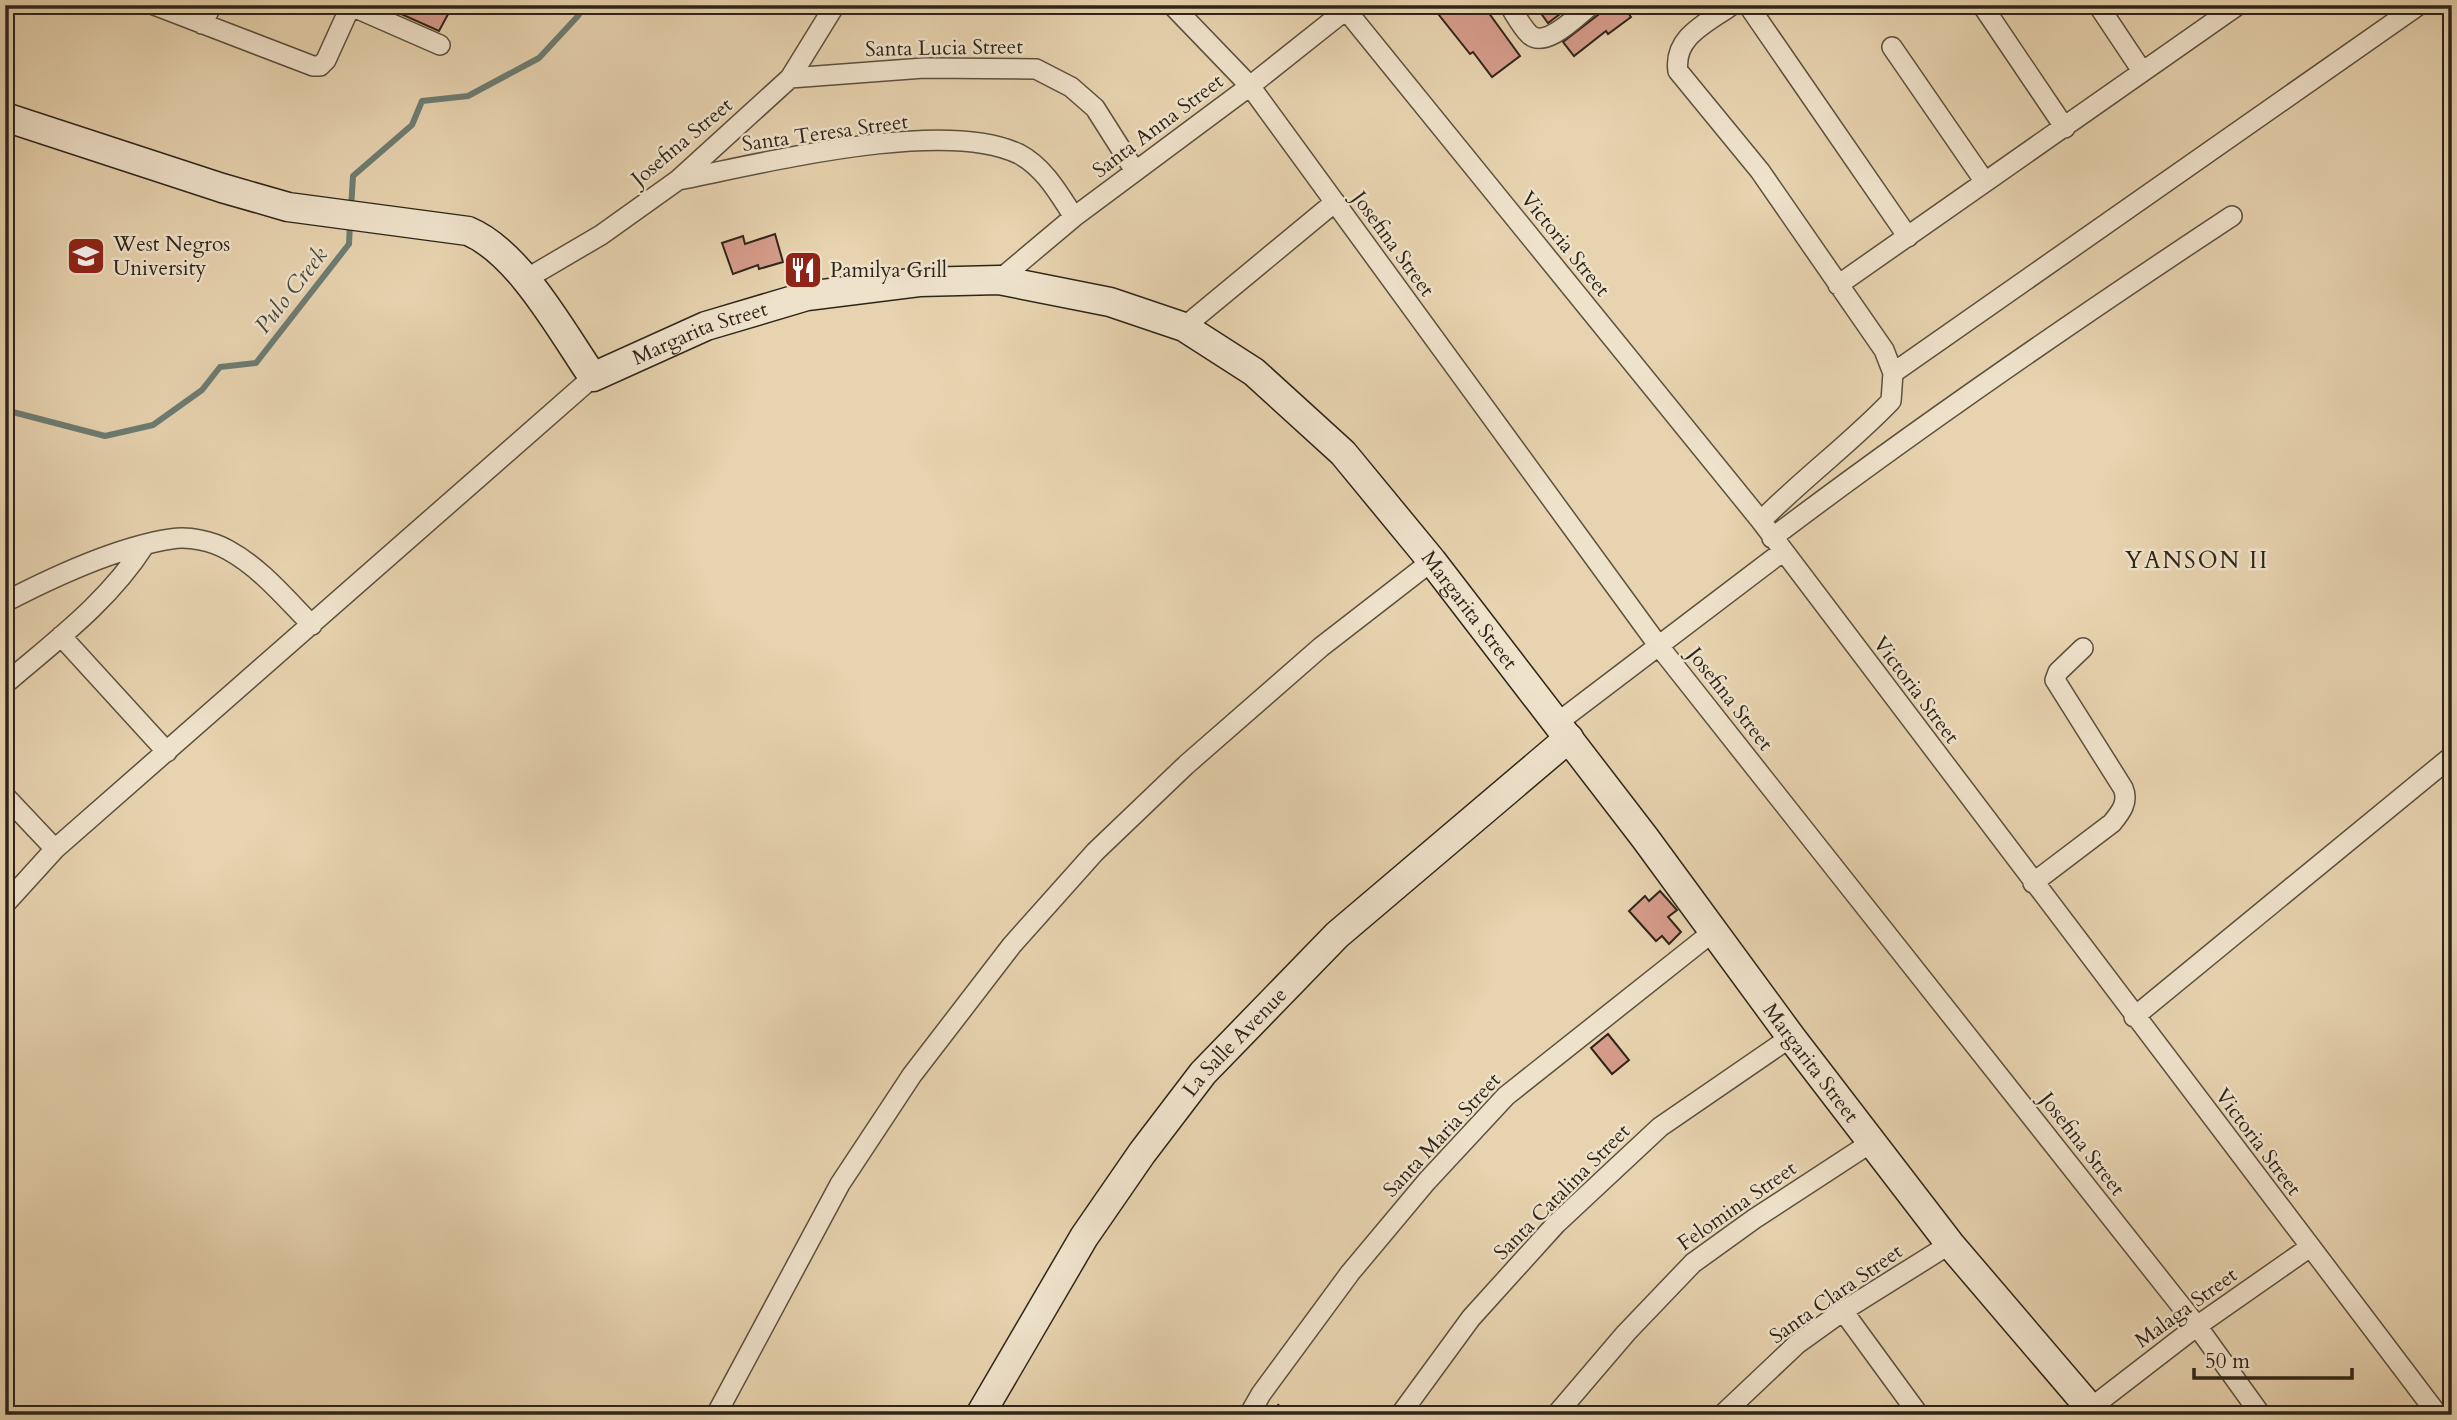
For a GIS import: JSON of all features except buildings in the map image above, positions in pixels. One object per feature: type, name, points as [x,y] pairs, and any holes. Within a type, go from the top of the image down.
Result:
[{"type":"street","points":[[154,5],[313,66],[326,60],[351,6],[440,45]]},
{"type":"street","points":[[202,24],[212,5]]},
{"type":"street","name":"Josefina Street","points":[[526,279],[601,235],[678,180],[790,78],[835,5]]},
{"type":"street","name":"Josefina Street","points":[[1172,5],[1250,86],[1658,645],[2197,1326],[2258,1412]]},
{"type":"street","points":[[1509,5],[1528,33],[1536,39],[1544,39],[1564,27],[1591,5]]},
{"type":"street","points":[[1732,5],[1689,36],[1676,57],[1678,71],[1760,171],[1884,350],[1893,373],[1891,401],[1760,521]]},
{"type":"street","points":[[1748,5],[1908,237]]},
{"type":"street","points":[[1982,5],[2065,128]]},
{"type":"street","points":[[2098,5],[2141,71]]},
{"type":"street","points":[[1838,285],[2238,5]]},
{"type":"street","points":[[1893,373],[2419,5]]},
{"type":"street","name":"Santa Anna Street","points":[[999,280],[1074,217],[1250,86],[1347,7]]},
{"type":"street","name":"Victoria Street","points":[[1347,7],[1760,521],[2438,1415]]},
{"type":"street","points":[[1892,47],[1986,182]]},
{"type":"street","name":"Santa Lucia Street","points":[[790,78],[924,68],[1036,69],[1071,87],[1095,108],[1135,171]]},
{"type":"street","points":[[5,117],[288,207],[468,231],[485,238],[526,279],[593,377],[55,849],[5,904]]},
{"type":"street","name":"Santa Teresa Street","points":[[678,180],[884,143],[989,143],[1020,155],[1045,174],[1074,217]]},
{"type":"street","points":[[1184,327],[1335,202]]},
{"type":"street","points":[[1563,731],[1848,480],[2101,303],[2232,216]]},
{"type":"street","name":"Margarita Street","points":[[593,377],[706,326],[807,296],[919,282],[999,280],[1110,302],[1184,327],[1254,372],[1343,453],[1432,561],[1714,931],[1791,1038],[1950,1244],[2094,1411]]},
{"type":"street","points":[[5,602],[79,566],[144,546],[172,539],[204,541],[227,549],[254,567],[312,625]]},
{"type":"street","points":[[5,684],[114,587],[144,546]]},
{"type":"street","points":[[716,1415],[839,1184],[912,1075],[1012,945],[1096,852],[1186,765],[1321,647],[1432,561]]},
{"type":"street","points":[[61,636],[167,752]]},
{"type":"street","points":[[2033,883],[2112,823],[2120,814],[2126,800],[2123,788],[2055,680],[2059,672],[2083,648]]},
{"type":"street","name":"La Salle Avenue","points":[[980,1415],[1084,1237],[1142,1153],[1203,1073],[1337,935],[1563,731]]},
{"type":"street","points":[[2134,1017],[2452,756]]},
{"type":"street","points":[[5,796],[55,849]]},
{"type":"street","name":"Santa Maria Street","points":[[1250,1415],[1261,1394],[1350,1273],[1427,1181],[1506,1096],[1714,931]]},
{"type":"street","name":"Santa Catalina Street","points":[[1400,1415],[1471,1318],[1556,1224],[1660,1127],[1791,1038]]},
{"type":"street","name":"Felomina Street","points":[[1556,1415],[1626,1333],[1693,1263],[1754,1219],[1872,1142]]},
{"type":"street","name":"Santa Clara Street","points":[[1722,1415],[1797,1344],[1843,1311],[1950,1244]]},
{"type":"street","name":"Malaga Street","points":[[2094,1411],[2197,1326],[2310,1247]]},
{"type":"street","points":[[1843,1311],[1919,1415]]},
{"type":"waterway","name":"Pulo Creek","points":[[351,209],[353,176],[412,125],[422,101],[468,96],[539,58],[585,5]]},
{"type":"waterway","name":"Pulo Creek","points":[[5,410],[105,436],[153,425],[202,390],[220,367],[256,363],[349,244],[350,224]]},
{"type":"place","name":"West Negros University","points":[[86,256]]},
{"type":"place","name":"Pamilya Grill","points":[[803,270]]},
{"type":"district","name":"YANSON II","points":[[2197,560]]}]
